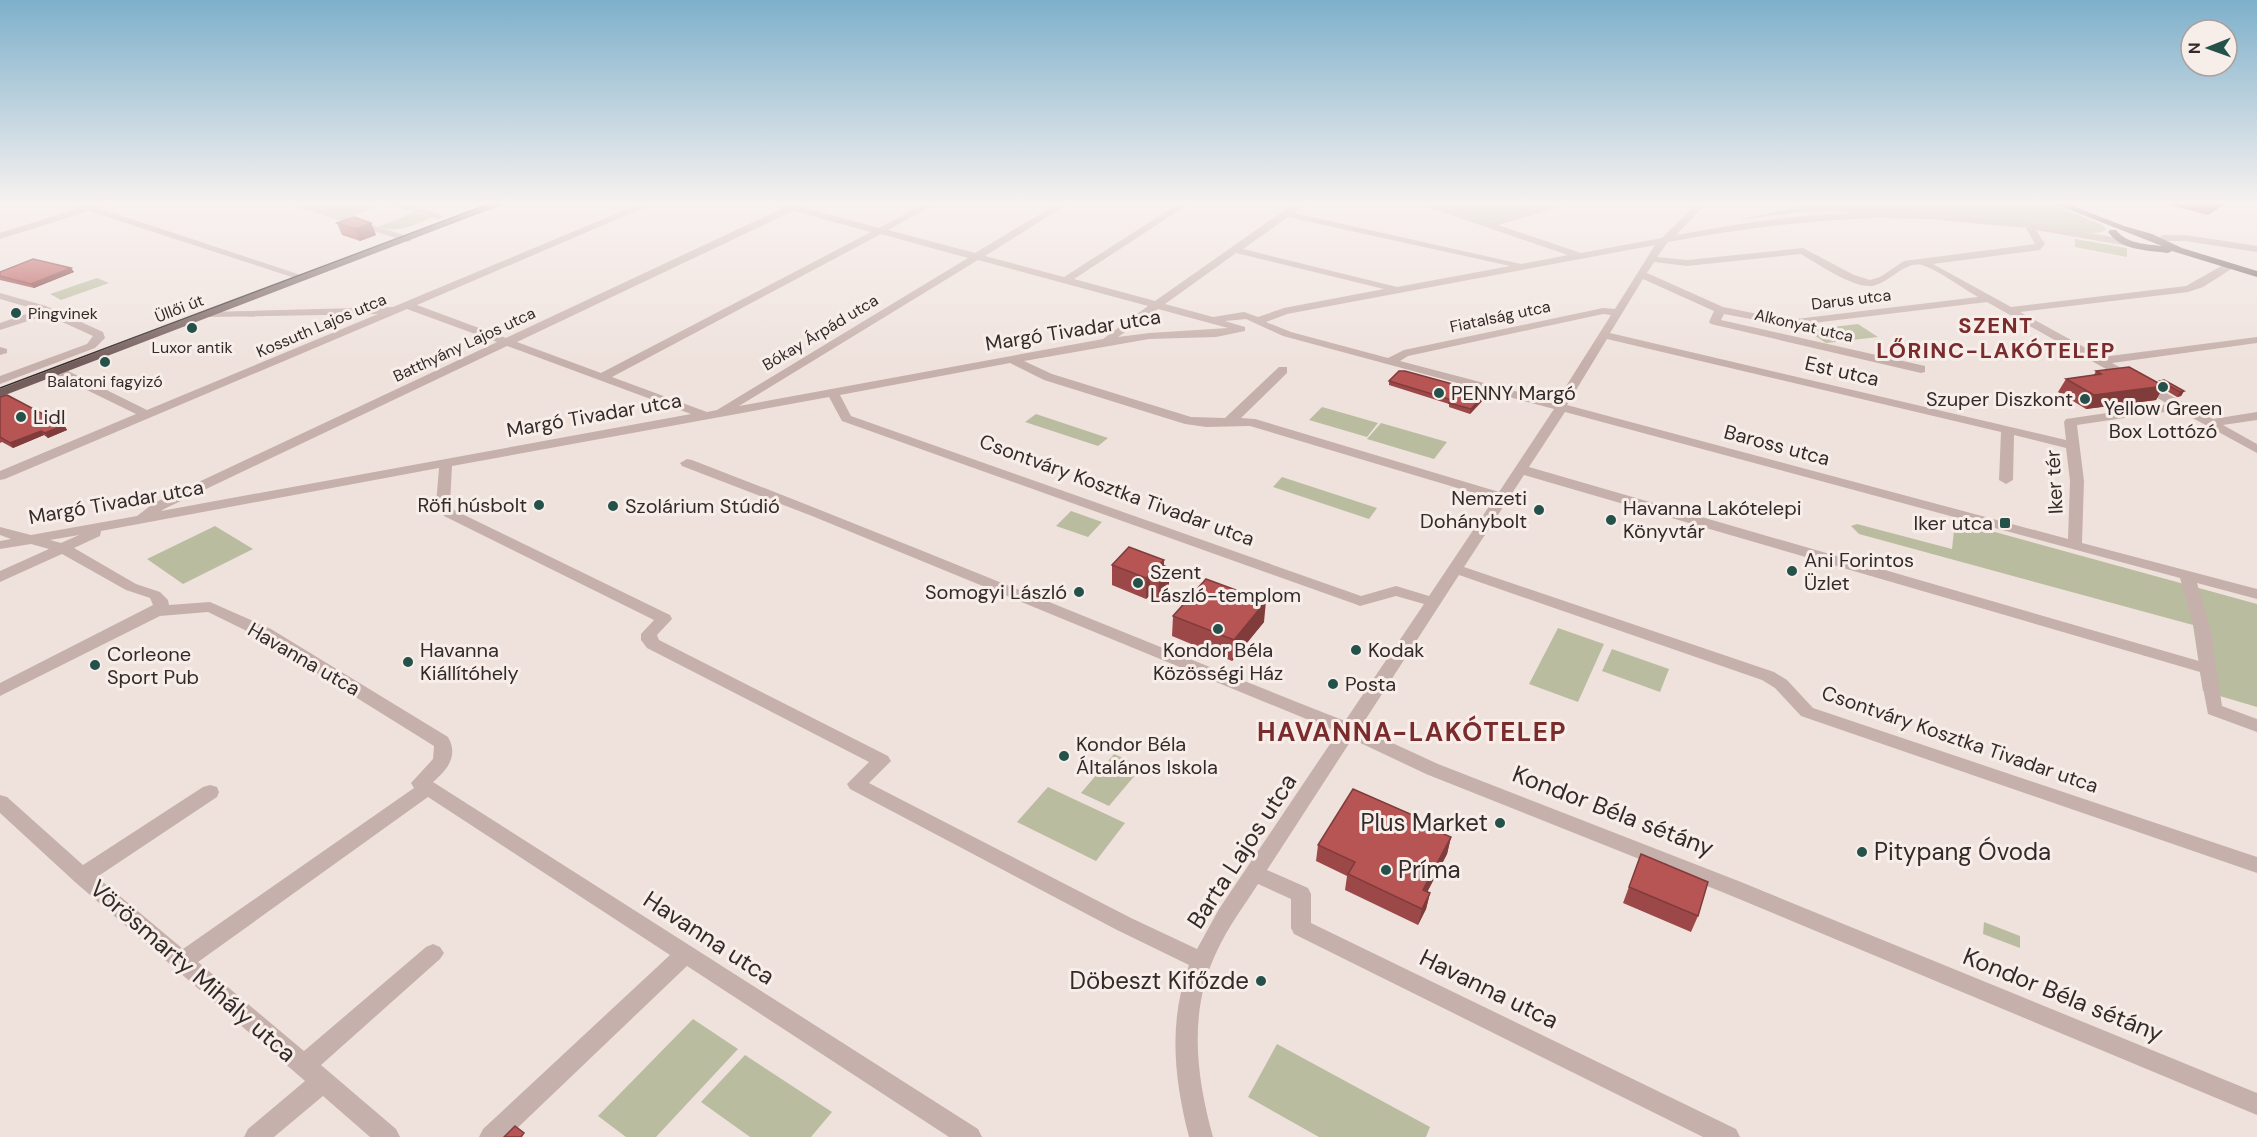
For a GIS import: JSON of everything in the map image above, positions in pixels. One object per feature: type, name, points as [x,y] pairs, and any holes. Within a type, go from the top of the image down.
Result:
[{"type":"main road","name":"Üllői út","points":[[0,393],[366,255]]},
{"type":"main road","points":[[2186,255],[2257,274]]},
{"type":"main road","points":[[2194,255],[2204,259]]},
{"type":"street","points":[[234,255],[305,278]]},
{"type":"street","name":"Kossuth Lajos utca","points":[[0,476],[528,255]]},
{"type":"street","name":"Batthyány Lajos utca","points":[[140,519],[159,506],[692,255]]},
{"type":"street","points":[[602,377],[835,255]]},
{"type":"street","name":"Baross utca","points":[[969,255],[1203,317],[1287,334],[1391,361],[2257,594]]},
{"type":"street","name":"Bókay Árpád utca","points":[[710,416],[980,255]]},
{"type":"street","points":[[1066,280],[1105,255]]},
{"type":"street","points":[[1101,343],[1228,255]]},
{"type":"street","points":[[1256,255],[1399,289]]},
{"type":"street","points":[[1474,255],[1524,266]]},
{"type":"street","name":"Margó Tivadar utca","points":[[1242,324],[1245,316],[1262,312],[1284,310],[1586,255]]},
{"type":"street","name":"Margó Tivadar utca","points":[[1648,255],[1651,258],[1687,263],[1764,255]]},
{"type":"street","name":"Barta Lajos utca","points":[[1200,1137],[1188,1084],[1185,1054],[1188,1014],[1202,961],[1254,873],[1561,407],[1653,255]]},
{"type":"street","name":"Margó Tivadar utca","points":[[1810,255],[1850,277],[1870,283],[1884,279],[1900,265],[1923,262]]},
{"type":"street","points":[[1923,262],[1979,255]]},
{"type":"street","points":[[1923,262],[2257,449]]},
{"type":"street","points":[[2009,310],[2188,289],[2199,285],[2229,266]]},
{"type":"street","name":"Darus utca","points":[[1640,274],[1720,310],[1788,323],[1989,299]]},
{"type":"street","points":[[0,296],[47,311],[99,334],[99,338],[92,346],[0,380]]},
{"type":"street","points":[[209,314],[404,308],[507,342],[710,416]]},
{"type":"street","name":"Margó Tivadar utca","points":[[0,545],[1101,343],[1149,336],[1225,333],[1242,324],[1284,310]]},
{"type":"street","name":"Alkonyat utca","points":[[1720,310],[1715,322],[1921,369]]},
{"type":"street","points":[[0,327],[47,311]]},
{"type":"street","name":"Fiatalság utca","points":[[1391,361],[1404,353],[1604,311],[1617,312]]},
{"type":"street","points":[[1196,334],[1206,327],[1207,323],[1203,317]]},
{"type":"street","name":"Darus utca","points":[[1785,337],[1788,323]]},
{"type":"street","name":"Est utca","points":[[1604,335],[2072,445]]},
{"type":"street","points":[[2101,361],[2257,340]]},
{"type":"street","points":[[1013,360],[1048,376],[1189,421],[1209,425],[1251,422],[1502,497]]},
{"type":"street","points":[[1229,422],[1283,370]]},
{"type":"street","points":[[58,371],[148,415]]},
{"type":"street","name":"Csontváry Kosztka Tivadar utca","points":[[833,393],[846,418],[1360,601],[1395,591],[1434,602]]},
{"type":"street","name":"Iker tér","points":[[2075,545],[2077,481],[2070,422],[2181,406]]},
{"type":"street","points":[[2211,423],[2257,416]]},
{"type":"street","points":[[2006,480],[2008,430]]},
{"type":"street","points":[[446,463],[443,504],[448,513],[664,619],[649,634],[649,640],[653,644],[882,761],[856,784],[1124,924],[1202,961]]},
{"type":"street","name":"Kondor Béla sétány","points":[[687,463],[817,513],[1045,608],[1349,730],[1432,769],[1734,888],[2257,1104]]},
{"type":"street","points":[[1520,469],[2208,669]]},
{"type":"street","points":[[0,577],[111,525]]},
{"type":"street","points":[[0,531],[63,548],[131,587],[155,595],[160,600],[161,606],[157,611],[0,690]]},
{"type":"street","name":"Csontváry Kosztka Tivadar utca","points":[[1455,569],[1768,676],[1781,684],[1807,711],[2257,865]]},
{"type":"street","points":[[2187,576],[2203,631],[2214,710],[2257,726]]},
{"type":"street","name":"Havanna utca","points":[[157,611],[210,608],[265,633],[442,742],[445,749],[442,761],[427,788],[970,1137]]},
{"type":"street","points":[[182,961],[427,788]]},
{"type":"street","points":[[82,876],[210,792]]},
{"type":"street","name":"Vörösmarty Mihály utca","points":[[0,802],[82,876],[388,1137]]},
{"type":"street","name":"Havanna utca","points":[[1254,873],[1301,894],[1301,928],[1728,1137]]},
{"type":"street","points":[[491,1137],[679,952]]},
{"type":"street","points":[[303,1066],[434,953]]},
{"type":"street","points":[[256,1137],[322,1081]]},
{"type":"green space","points":[[97,278],[109,283],[61,300],[50,294]]},
{"type":"green space","points":[[1858,324],[1878,337],[1826,343],[1806,330]]},
{"type":"green space","points":[[1322,407],[1378,423],[1367,437],[1309,420]]},
{"type":"green space","points":[[1036,414],[1108,438],[1098,446],[1025,422]]},
{"type":"green space","points":[[1381,423],[1447,442],[1434,459],[1367,439]]},
{"type":"green space","points":[[1282,477],[1377,508],[1369,519],[1273,487]]},
{"type":"green space","points":[[1071,511],[1102,522],[1088,537],[1056,526]]},
{"type":"green space","points":[[1955,521],[2257,604],[2257,707],[2203,691],[2193,625],[1859,534],[1851,526],[1857,524],[1952,549]]},
{"type":"green space","points":[[215,526],[253,549],[183,584],[147,559]]},
{"type":"green space","points":[[1558,628],[1604,644],[1578,702],[1529,684]]},
{"type":"green space","points":[[1612,649],[1669,669],[1660,692],[1602,671]]},
{"type":"green space","points":[[1114,754],[1142,767],[1109,806],[1081,793]]},
{"type":"green space","points":[[1048,787],[1125,823],[1096,861],[1017,822]]},
{"type":"green space","points":[[1984,922],[2020,936],[2020,948],[1983,934]]},
{"type":"green space","points":[[693,1019],[738,1049],[656,1137],[626,1137],[598,1116]]},
{"type":"green space","points":[[1277,1044],[1430,1127],[1426,1137],[1319,1137],[1248,1097]]},
{"type":"green space","points":[[745,1055],[832,1112],[811,1137],[750,1137],[701,1102]]},
{"type":"building","points":[[33,259],[71,268],[31,284],[0,276],[0,272]]},
{"type":"building","points":[[2129,367],[2164,386],[2094,395],[2066,379],[2101,374],[2096,371]]},
{"type":"building","name":"PENNY Margó","points":[[1399,371],[1485,393],[1471,409],[1449,403],[1452,400],[1389,381]]},
{"type":"building","points":[[2164,380],[2184,391],[2180,392],[2160,381]]},
{"type":"building","name":"Lidl","points":[[7,395],[64,425],[10,443],[0,437],[0,397]]},
{"type":"building","points":[[1129,547],[1164,560],[1160,564],[1169,568],[1159,578],[1150,575],[1146,578],[1112,565]]},
{"type":"building","points":[[1206,579],[1266,601],[1234,640],[1173,616]]},
{"type":"building","name":"Príma","points":[[1353,789],[1440,827],[1437,831],[1451,837],[1423,890],[1430,893],[1422,909],[1348,874],[1355,862],[1318,845]]},
{"type":"building","points":[[1641,854],[1708,882],[1698,916],[1629,887]]},
{"type":"building","points":[[515,1126],[524,1133],[521,1137],[504,1137]]},
{"type":"tram line","points":[[0,388],[353,255]]},
{"type":"place","name":"Pingvinek","points":[[16,313]]},
{"type":"place","name":"Luxor antik","points":[[192,328]]},
{"type":"place","name":"Balatoni fagyizó","points":[[105,362]]},
{"type":"place","name":"Yellow Green Box Lottózó","points":[[2163,387]]},
{"type":"place","name":"PENNY Margó","points":[[1439,393]]},
{"type":"place","name":"Szuper Diszkont","points":[[2085,399]]},
{"type":"place","name":"Lidl","points":[[21,417]]},
{"type":"place","name":"Röfi húsbolt","points":[[539,505]]},
{"type":"place","name":"Szolárium Stúdió","points":[[613,506]]},
{"type":"place","name":"Nemzeti Dohánybolt","points":[[1539,510]]},
{"type":"place","name":"Havanna Lakótelepi Könyvtár","points":[[1611,520]]},
{"type":"place","name":"Iker utca","points":[[2005,523]]},
{"type":"place","name":"Ani Forintos Üzlet","points":[[1792,571]]},
{"type":"place","name":"Szent László-templom","points":[[1138,583]]},
{"type":"place","name":"Somogyi László","points":[[1079,592]]},
{"type":"place","name":"Kondor Béla Közösségi Ház","points":[[1218,629]]},
{"type":"place","name":"Kodak","points":[[1356,650]]},
{"type":"place","name":"Havanna Kiállítóhely","points":[[408,662]]},
{"type":"place","name":"Corleone Sport Pub","points":[[95,665]]},
{"type":"place","name":"Posta","points":[[1333,684]]},
{"type":"place","name":"Kondor Béla Általános Iskola","points":[[1064,756]]},
{"type":"place","name":"Plus Market","points":[[1500,823]]},
{"type":"place","name":"Pitypang Óvoda","points":[[1862,852]]},
{"type":"place","name":"Príma","points":[[1386,870]]},
{"type":"place","name":"Döbeszt Kifőzde","points":[[1261,981]]},
{"type":"district","name":"SZENT LŐRINC-LAKÓTELEP","points":[[1996,338]]},
{"type":"district","name":"HAVANNA-LAKÓTELEP","points":[[1412,732]]}]
